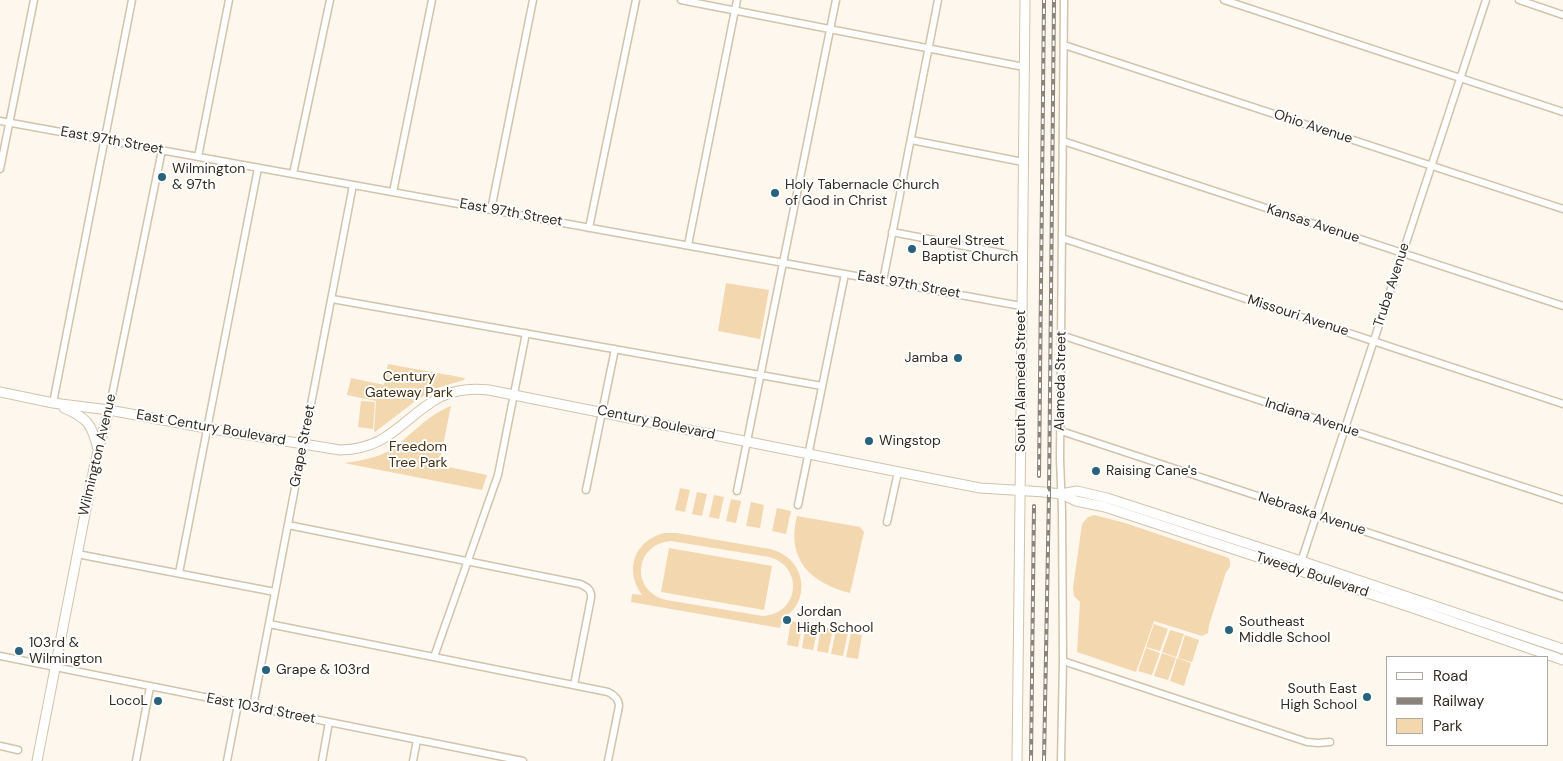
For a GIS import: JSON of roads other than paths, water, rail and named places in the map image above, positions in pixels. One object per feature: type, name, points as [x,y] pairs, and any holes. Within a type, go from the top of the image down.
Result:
[{"type":"main road","name":"South Alameda Street","points":[[1017,761],[1025,491],[1021,306],[1025,0]]},
{"type":"main road","name":"Century Boulevard","points":[[303,445],[340,450],[359,448],[394,433],[441,397],[453,392],[478,389],[514,394],[808,455],[980,488],[1025,491]]},
{"type":"main road","name":"East Century Boulevard","points":[[0,392],[52,403],[110,410],[303,445]]},
{"type":"main road","points":[[52,403],[77,413],[90,423],[98,450]]},
{"type":"main road","name":"Wilmington Avenue","points":[[37,758],[76,554],[98,450],[110,410]]},
{"type":"main road","name":"Tweedy Boulevard","points":[[1025,491],[1061,494],[1078,491],[1107,498],[1563,649]]},
{"type":"main road","name":"Tweedy Boulevard","points":[[1061,494],[1076,501],[1105,507],[1563,660]]},
{"type":"street","points":[[0,169],[34,0]]},
{"type":"street","points":[[52,403],[132,0]]},
{"type":"street","points":[[198,157],[229,0]]},
{"type":"street","points":[[293,174],[330,0]]},
{"type":"street","points":[[393,192],[432,0]]},
{"type":"street","points":[[490,210],[533,0]]},
{"type":"street","points":[[590,228],[636,0]]},
{"type":"street","points":[[681,0],[1024,67]]},
{"type":"street","points":[[688,245],[736,0]]},
{"type":"street","points":[[737,491],[836,0]]},
{"type":"street","points":[[883,281],[938,0]]},
{"type":"street","name":"Alameda Street","points":[[1061,761],[1063,661],[1061,432],[1064,0]]},
{"type":"street","points":[[1224,0],[1563,112]]},
{"type":"street","name":"Truba Avenue","points":[[1298,571],[1486,0]]},
{"type":"street","points":[[1519,0],[1563,15]]},
{"type":"street","name":"Ohio Avenue","points":[[1064,45],[1563,210]]},
{"type":"street","name":"East 97th Street","points":[[0,121],[1021,306]]},
{"type":"street","points":[[911,140],[1023,162]]},
{"type":"street","name":"Kansas Avenue","points":[[1063,141],[1563,306]]},
{"type":"street","name":"Wilmington Avenue","points":[[110,410],[162,150]]},
{"type":"street","points":[[179,573],[258,168]]},
{"type":"street","name":"Grape Street","points":[[253,707],[353,185]]},
{"type":"street","points":[[892,232],[1022,257]]},
{"type":"street","name":"Missouri Avenue","points":[[1062,238],[1563,404]]},
{"type":"street","points":[[798,505],[845,274]]},
{"type":"street","points":[[332,299],[822,386]]},
{"type":"street","points":[[434,657],[498,475],[526,333]]},
{"type":"street","name":"Indiana Avenue","points":[[1062,335],[1563,500]]},
{"type":"street","points":[[586,490],[615,349]]},
{"type":"street","name":"Nebraska Avenue","points":[[1061,432],[1563,597]]},
{"type":"street","points":[[887,522],[898,472]]},
{"type":"street","points":[[288,525],[580,584],[590,590],[591,598],[574,685]]},
{"type":"street","points":[[76,554],[275,592]]},
{"type":"street","points":[[269,624],[612,693],[617,698],[619,706],[608,761]]},
{"type":"street","name":"East 103rd Street","points":[[0,656],[505,759],[523,761]]},
{"type":"street","points":[[1063,661],[1307,742],[1330,742]]},
{"type":"street","points":[[136,761],[150,687]]},
{"type":"street","points":[[227,761],[238,704]]},
{"type":"street","points":[[322,761],[329,722]]},
{"type":"street","points":[[413,761],[417,740]]},
{"type":"street","points":[[0,746],[18,750]]},
{"type":"railway","points":[[1039,476],[1044,0]]},
{"type":"railway","points":[[1044,761],[1054,0]]},
{"type":"railway","points":[[1031,761],[1034,506]]},
{"type":"place","name":"Wilmington & 97th","points":[[162,177]]},
{"type":"place","name":"Holy Tabernacle Church of God in Christ","points":[[775,193]]},
{"type":"place","name":"Laurel Street Baptist Church","points":[[912,249]]},
{"type":"place","name":"Jamba","points":[[958,358]]},
{"type":"place","name":"Wingstop","points":[[869,441]]},
{"type":"place","name":"Raising Cane's","points":[[1096,471]]},
{"type":"place","name":"Jordan High School","points":[[787,620]]},
{"type":"place","name":"Southeast Middle School","points":[[1229,630]]},
{"type":"place","name":"103rd & Wilmington","points":[[19,651]]},
{"type":"place","name":"Grape & 103rd","points":[[266,670]]},
{"type":"place","name":"South East High School","points":[[1367,697]]},
{"type":"place","name":"LocoL","points":[[158,701]]},
{"type":"park label","name":"Century Gateway Park","points":[[409,386]]},
{"type":"park label","name":"Freedom Tree Park","points":[[418,456]]}]
